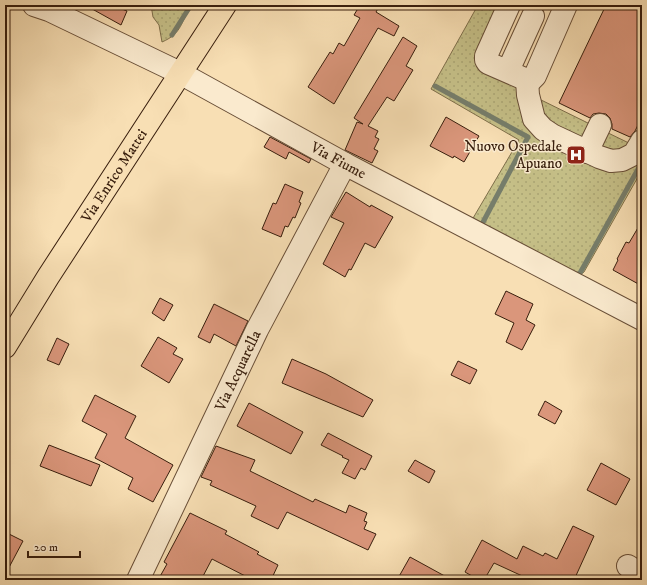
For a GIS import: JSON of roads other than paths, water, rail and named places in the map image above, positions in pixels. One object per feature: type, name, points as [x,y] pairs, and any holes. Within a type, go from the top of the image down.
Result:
[{"type":"main road","name":"Via Enrico Mattei","points":[[5,347],[48,277],[225,5]]},
{"type":"street","name":"Via Fiume","points":[[34,5],[49,10],[180,73],[345,164],[642,319]]},
{"type":"street","points":[[509,5],[486,56],[486,60],[488,63],[527,80],[531,80],[535,76],[566,5]]},
{"type":"street","points":[[512,62],[537,9]]},
{"type":"street","points":[[527,80],[528,95],[534,118],[543,129],[552,136],[611,161],[622,160],[634,154],[642,141]]},
{"type":"street","points":[[587,152],[600,125]]},
{"type":"street","name":"Via Acquarella","points":[[138,580],[257,330],[345,164]]},
{"type":"waterway","points":[[172,35],[191,5]]},
{"type":"waterway","points":[[435,86],[528,137],[481,226],[484,227]]},
{"type":"waterway","points":[[573,273],[576,275],[580,273],[642,162]]},
{"type":"place","name":"Nuovo Ospedale Apuano","points":[[576,155]]}]
